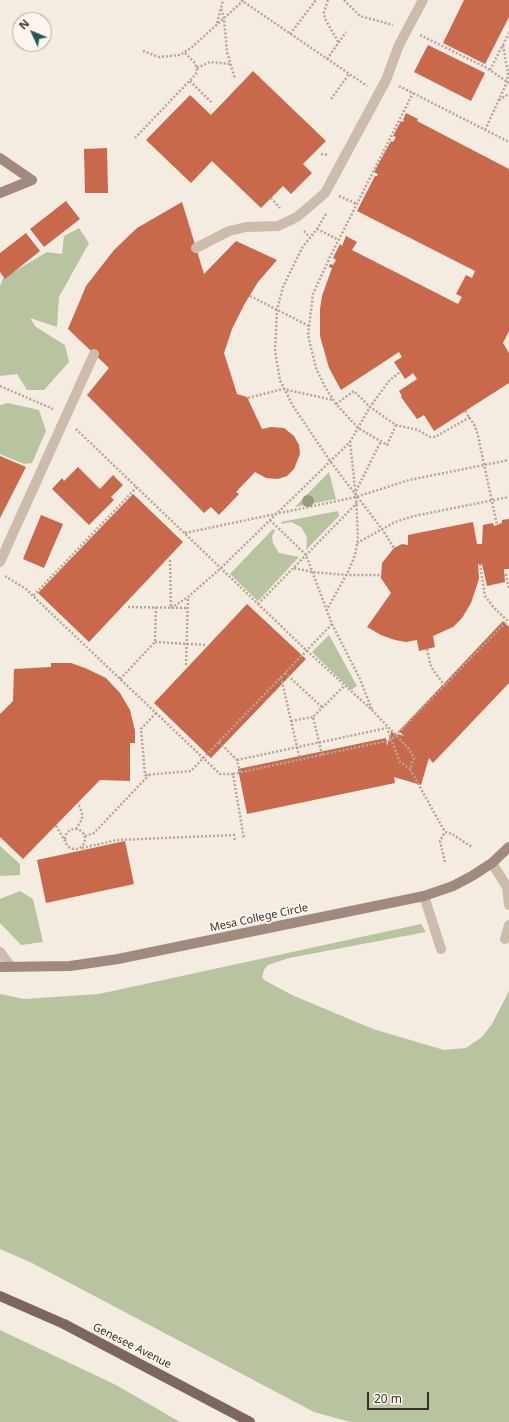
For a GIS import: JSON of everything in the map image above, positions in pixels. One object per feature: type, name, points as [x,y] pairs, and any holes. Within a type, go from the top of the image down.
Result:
[{"type":"main road","name":"Genesee Avenue","points":[[0,1296],[64,1324],[250,1422]]},
{"type":"street","points":[[0,158],[32,180],[0,193]]},
{"type":"street","name":"Mesa College Circle","points":[[0,967],[70,966],[118,959],[424,896],[453,886],[492,863],[509,847]]},
{"type":"lane","points":[[196,248],[229,231],[246,227],[278,226],[297,217],[325,193],[386,80],[399,45],[423,0]]},
{"type":"lane","points":[[0,562],[94,354]]},
{"type":"lane","points":[[492,863],[507,887],[509,905]]},
{"type":"lane","points":[[424,896],[441,949]]},
{"type":"lane","points":[[505,939],[509,924]]},
{"type":"lane","points":[[0,952],[11,967]]},
{"type":"path","points":[[217,24],[223,0]]},
{"type":"path","points":[[143,51],[159,57],[170,57],[184,52],[191,48],[243,0],[247,5],[361,82]]},
{"type":"path","points":[[290,34],[316,0]]},
{"type":"path","points":[[328,0],[324,12],[325,19],[339,43]]},
{"type":"path","points":[[345,0],[360,16],[407,29],[490,70],[508,83]]},
{"type":"path","points":[[221,9],[224,18],[230,64],[235,79]]},
{"type":"path","points":[[328,59],[346,32]]},
{"type":"path","points":[[490,70],[509,33]]},
{"type":"path","points":[[485,130],[508,83],[503,45]]},
{"type":"path","points":[[135,138],[196,74],[197,68],[194,62],[184,52]]},
{"type":"path","points":[[197,68],[210,62],[230,64]]},
{"type":"path","points":[[331,99],[349,74]]},
{"type":"path","points":[[386,80],[509,142]]},
{"type":"path","points":[[190,81],[212,103]]},
{"type":"path","points":[[396,425],[387,445],[358,428],[336,404],[325,388],[316,368],[308,335],[313,294],[413,93]]},
{"type":"path","points":[[499,100],[509,94]]},
{"type":"path","points":[[348,200],[357,204]]},
{"type":"path","points":[[329,208],[318,229],[302,248],[286,280],[277,310],[275,351],[284,389],[293,406],[330,461],[356,497],[382,529],[394,548]]},
{"type":"path","points":[[318,229],[340,240]]},
{"type":"path","points":[[250,296],[309,326]]},
{"type":"path","points":[[171,608],[188,596],[221,568],[350,442],[370,408],[389,381],[400,372]]},
{"type":"path","points":[[0,386],[56,410],[65,418],[306,650],[372,710],[387,728],[413,754],[413,763],[410,769]]},
{"type":"path","points":[[248,398],[284,389],[334,400]]},
{"type":"path","points":[[336,404],[354,391],[370,408],[396,425],[418,430],[430,437],[435,437],[470,417]]},
{"type":"path","points":[[465,410],[470,417],[478,436],[498,524]]},
{"type":"path","points":[[356,491],[381,441]]},
{"type":"path","points":[[326,611],[346,575],[355,555],[357,543],[357,503],[350,442]]},
{"type":"path","points":[[185,533],[356,497],[409,480],[509,460]]},
{"type":"path","points":[[33,596],[137,487]]},
{"type":"path","points":[[357,543],[394,522],[414,516],[509,497]]},
{"type":"path","points":[[258,604],[357,503]]},
{"type":"path","points":[[270,520],[306,556],[326,611],[360,678],[372,710]]},
{"type":"path","points":[[170,560],[171,608]]},
{"type":"path","points":[[4,576],[26,589],[220,774],[233,774],[392,740],[396,737],[508,622],[494,608],[485,596],[480,564]]},
{"type":"path","points":[[294,568],[312,572],[346,575],[381,575]]},
{"type":"path","points":[[506,574],[509,589]]},
{"type":"path","points":[[186,665],[188,596]]},
{"type":"path","points":[[128,607],[188,608]]},
{"type":"path","points":[[120,679],[155,642],[156,607]]},
{"type":"path","points":[[156,713],[141,729],[144,775],[191,771],[332,624]]},
{"type":"path","points":[[155,642],[206,645]]},
{"type":"path","points":[[427,649],[431,667],[436,676],[445,686]]},
{"type":"path","points":[[285,673],[323,708]]},
{"type":"path","points":[[281,677],[300,760]]},
{"type":"path","points":[[291,721],[313,717],[344,686]]},
{"type":"path","points":[[313,717],[322,755]]},
{"type":"path","points":[[387,728],[400,762],[410,769],[445,832],[452,834],[472,847]]},
{"type":"path","points":[[237,760],[387,728]]},
{"type":"path","points":[[219,742],[237,760],[240,772]]},
{"type":"path","points":[[233,774],[244,838]]},
{"type":"path","points":[[85,836],[94,833],[149,775]]},
{"type":"path","points":[[65,841],[66,834],[76,829],[82,819],[82,813],[78,803]]},
{"type":"path","points":[[56,826],[72,853]]},
{"type":"path","points":[[76,829],[82,832],[85,836],[86,842],[82,848]]},
{"type":"path","points":[[445,832],[440,842],[445,862]]},
{"type":"path","points":[[68,847],[75,850],[117,842],[234,835],[235,841]]},
{"type":"green space","points":[[79,228],[89,243],[59,297],[57,327],[30,318],[36,327],[65,345],[69,362],[44,390],[27,390],[17,374],[0,376],[0,286],[3,278],[47,252],[62,254],[64,236]]},
{"type":"green space","points":[[8,403],[39,410],[46,431],[32,463],[24,464],[0,454],[0,405]]},
{"type":"green space","points":[[329,472],[336,499],[295,507]]},
{"type":"green space","points":[[338,511],[339,516],[306,550],[307,537],[301,527],[291,522],[282,524],[281,522]]},
{"type":"green space","points":[[273,529],[275,531],[272,536],[273,543],[279,553],[299,557],[258,601],[230,574]]},
{"type":"green space","points":[[329,635],[357,686],[351,690],[312,652]]},
{"type":"green space","points":[[0,846],[20,864],[20,875],[0,876]]},
{"type":"green space","points":[[20,891],[33,899],[43,942],[21,945],[0,923],[0,899]]},
{"type":"green space","points":[[421,924],[426,932],[289,958],[268,965],[264,970],[262,977],[264,980],[292,995],[373,1029],[444,1050],[466,1048],[482,1037],[492,1024],[509,991],[509,1422],[350,1422],[314,1412],[32,1263],[0,1249],[0,994],[24,999],[99,994]]},
{"type":"green space","points":[[0,1330],[116,1385],[180,1422],[0,1422]]},
{"type":"building","points":[[464,0],[509,0],[509,17],[485,64],[443,43]]},
{"type":"building","points":[[428,45],[485,73],[471,101],[414,72]]},
{"type":"building","points":[[253,71],[326,141],[303,164],[312,173],[291,194],[283,186],[261,208],[212,161],[191,183],[146,140],[190,95],[211,115]]},
{"type":"building","points":[[406,113],[418,119],[417,121],[509,169],[509,331],[503,343],[509,353],[509,383],[434,431],[424,415],[417,419],[401,397],[402,396],[399,391],[417,379],[413,373],[405,379],[394,362],[402,357],[399,352],[341,390],[329,368],[320,336],[320,309],[322,296],[332,268],[329,267],[330,264],[333,265],[336,260],[333,258],[340,244],[342,246],[346,236],[357,242],[352,250],[458,304],[462,297],[456,294],[466,275],[472,278],[475,271],[357,211],[375,176],[378,174],[374,172],[391,141],[393,142],[396,137],[393,136],[401,121],[403,122]]},
{"type":"building","points":[[107,148],[108,193],[85,193],[84,149]]},
{"type":"building","points":[[66,201],[80,219],[44,247],[30,229]]},
{"type":"building","points":[[182,202],[204,274],[236,241],[277,260],[258,282],[244,305],[232,329],[224,353],[237,394],[247,397],[262,429],[271,427],[284,428],[294,436],[299,445],[300,454],[294,469],[287,476],[278,479],[266,478],[255,472],[236,492],[239,494],[219,515],[211,507],[204,513],[87,395],[109,368],[68,329],[86,286],[114,250],[137,228]]},
{"type":"building","points":[[26,233],[40,251],[5,279],[0,272],[0,253]]},
{"type":"building","points":[[0,456],[26,467],[0,518]]},
{"type":"building","points":[[78,467],[100,489],[113,475],[123,485],[111,497],[114,500],[89,525],[52,489],[62,478],[64,481]]},
{"type":"building","points":[[133,494],[183,542],[89,642],[38,593]]},
{"type":"building","points":[[41,515],[63,524],[44,568],[23,559]]},
{"type":"building","points":[[509,519],[509,569],[504,569],[505,582],[487,586],[482,564],[478,564],[479,579],[471,603],[462,618],[453,627],[433,636],[435,647],[419,651],[417,640],[406,642],[395,640],[381,635],[367,627],[391,593],[381,578],[382,563],[394,548],[402,544],[408,545],[408,535],[473,522],[477,544],[482,544],[483,525],[493,523],[494,526],[502,523],[502,520]]},
{"type":"building","points":[[247,604],[306,659],[211,758],[154,703]]},
{"type":"building","points":[[503,621],[509,627],[509,683],[433,763],[429,758],[421,785],[394,777],[395,783],[247,814],[238,769],[386,738],[387,746],[391,732],[404,736],[399,731]]},
{"type":"building","points":[[51,663],[71,663],[85,668],[106,678],[120,693],[130,710],[135,731],[135,743],[130,743],[130,781],[100,780],[23,859],[0,837],[0,714],[13,701],[14,669],[51,667]]},
{"type":"building","points":[[125,841],[134,884],[46,903],[37,860]]}]
